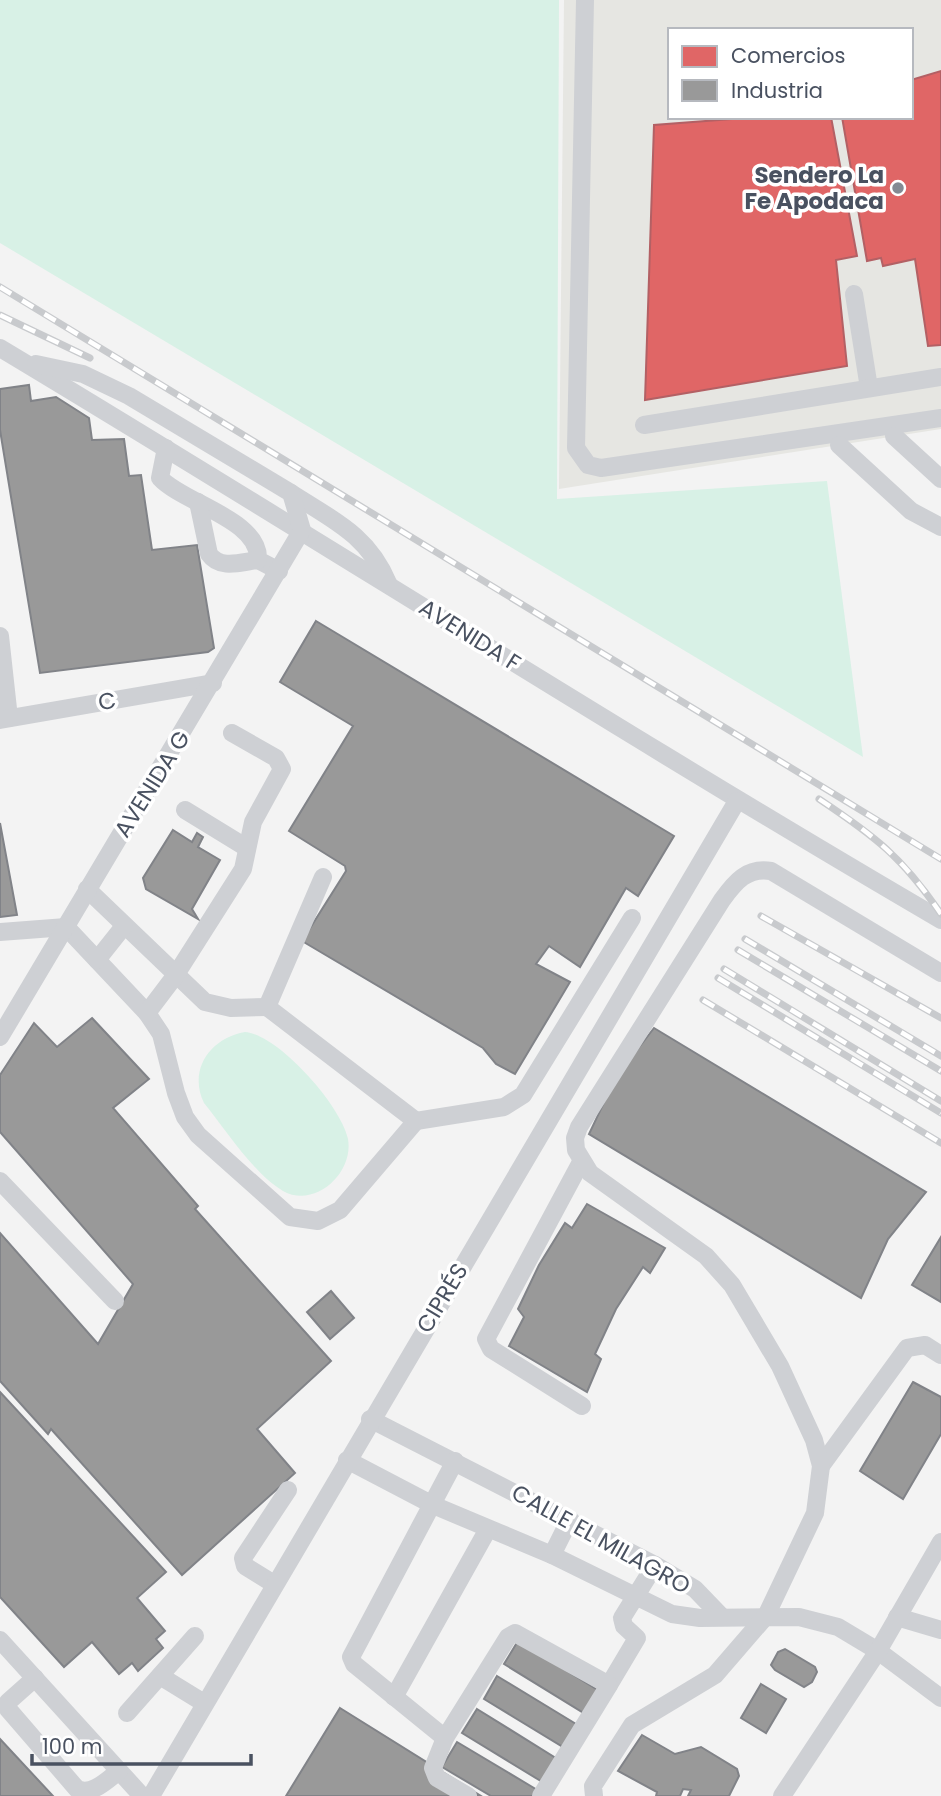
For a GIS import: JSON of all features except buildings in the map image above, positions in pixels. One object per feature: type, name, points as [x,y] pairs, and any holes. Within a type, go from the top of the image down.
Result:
[{"type":"street","points":[[585,0],[576,448],[588,465],[601,468],[941,418]]},
{"type":"street","points":[[854,294],[869,388]]},
{"type":"street","name":"AVENIDA F","points":[[0,348],[302,530],[737,801],[941,920]]},
{"type":"street","points":[[19,360],[83,374],[129,396],[291,493],[354,533],[369,548],[388,583]]},
{"type":"street","points":[[644,425],[941,377]]},
{"type":"street","points":[[894,436],[941,479]]},
{"type":"street","points":[[839,445],[911,511],[941,527]]},
{"type":"street","points":[[166,448],[160,478],[232,523],[254,542],[257,560]]},
{"type":"street","points":[[291,493],[302,530]]},
{"type":"street","points":[[232,523],[246,496]]},
{"type":"street","points":[[198,502],[209,554],[213,560],[222,564],[257,560],[279,571]]},
{"type":"street","name":"AVENIDA G","points":[[0,1037],[302,530]]},
{"type":"street","points":[[0,636],[4,719]]},
{"type":"street","name":"C","points":[[4,719],[213,683]]},
{"type":"street","points":[[147,1013],[175,976],[243,869],[256,814],[282,769],[276,758],[232,733]]},
{"type":"street","name":"CIPRÉS","points":[[150,1796],[737,801]]},
{"type":"street","points":[[185,810],[247,848]]},
{"type":"street","points":[[594,1796],[593,1786],[627,1730],[639,1719],[715,1675],[766,1616],[814,1513],[821,1466],[814,1440],[780,1366],[732,1285],[706,1256],[606,1186],[581,1162],[575,1138],[579,1127],[722,900],[741,877],[750,872],[771,871],[941,973]]},
{"type":"street","points":[[267,1007],[323,877]]},
{"type":"street","points":[[87,890],[193,993],[215,1007],[267,1007],[416,1121]]},
{"type":"street","points":[[0,932],[66,927],[147,1013],[161,1034],[185,1117],[198,1135],[290,1217],[318,1221],[340,1210],[416,1121],[504,1107],[523,1095],[632,918]]},
{"type":"street","points":[[97,960],[124,926]]},
{"type":"street","points":[[581,1162],[486,1339],[491,1349],[582,1406]]},
{"type":"street","points":[[0,1181],[115,1301]]},
{"type":"street","points":[[821,1466],[907,1348],[925,1345],[941,1355]]},
{"type":"street","name":"CALLE EL MILAGRO","points":[[370,1419],[570,1519],[655,1565],[695,1589],[721,1616]]},
{"type":"street","name":"CALLE EL MILAGRO","points":[[347,1460],[433,1505],[552,1555],[680,1616],[721,1616]]},
{"type":"street","points":[[444,1738],[354,1664],[351,1657],[455,1461]]},
{"type":"street","points":[[274,1584],[245,1566],[243,1558],[288,1490]]},
{"type":"street","points":[[552,1555],[570,1519]]},
{"type":"street","points":[[394,1697],[488,1529]]},
{"type":"street","points":[[782,1796],[878,1651],[941,1542]]},
{"type":"street","points":[[541,1796],[638,1638],[622,1622],[655,1565]]},
{"type":"street","points":[[721,1616],[766,1616],[821,1621],[838,1627],[878,1651],[941,1698]]},
{"type":"street","points":[[897,1617],[941,1630]]},
{"type":"street","points":[[468,1796],[434,1775],[433,1768],[444,1738],[513,1634],[609,1685]]},
{"type":"street","points":[[127,1713],[195,1636]]},
{"type":"street","points":[[0,1640],[142,1796]]},
{"type":"street","points":[[160,1676],[204,1703]]},
{"type":"street","points":[[35,1678],[8,1702],[8,1709],[77,1789],[86,1793],[94,1791],[119,1771]]},
{"type":"shaded area","points":[[564,0],[941,0],[941,429],[559,489]]},
{"type":"green space","points":[[0,0],[559,0],[557,499],[827,481],[863,757],[0,243]]},
{"type":"green space","points":[[245,1032],[275,1045],[291,1059],[322,1092],[343,1125],[348,1139],[345,1164],[339,1175],[319,1191],[308,1195],[295,1195],[272,1183],[251,1163],[204,1103],[199,1079],[205,1057],[222,1041]]},
{"type":"railway","points":[[0,287],[941,859]]},
{"type":"railway","points":[[0,315],[90,358]]},
{"type":"railway","points":[[819,799],[887,849],[914,877],[941,914]]},
{"type":"railway","points":[[761,916],[941,1018]]},
{"type":"railway","points":[[745,939],[941,1056]]},
{"type":"railway","points":[[738,950],[941,1071]]},
{"type":"railway","points":[[724,969],[941,1101]]},
{"type":"railway","points":[[718,978],[941,1113]]},
{"type":"railway","points":[[703,1000],[941,1143]]},
{"type":"place","name":"Sendero La Fe Apodaca","points":[[898,188]]}]
